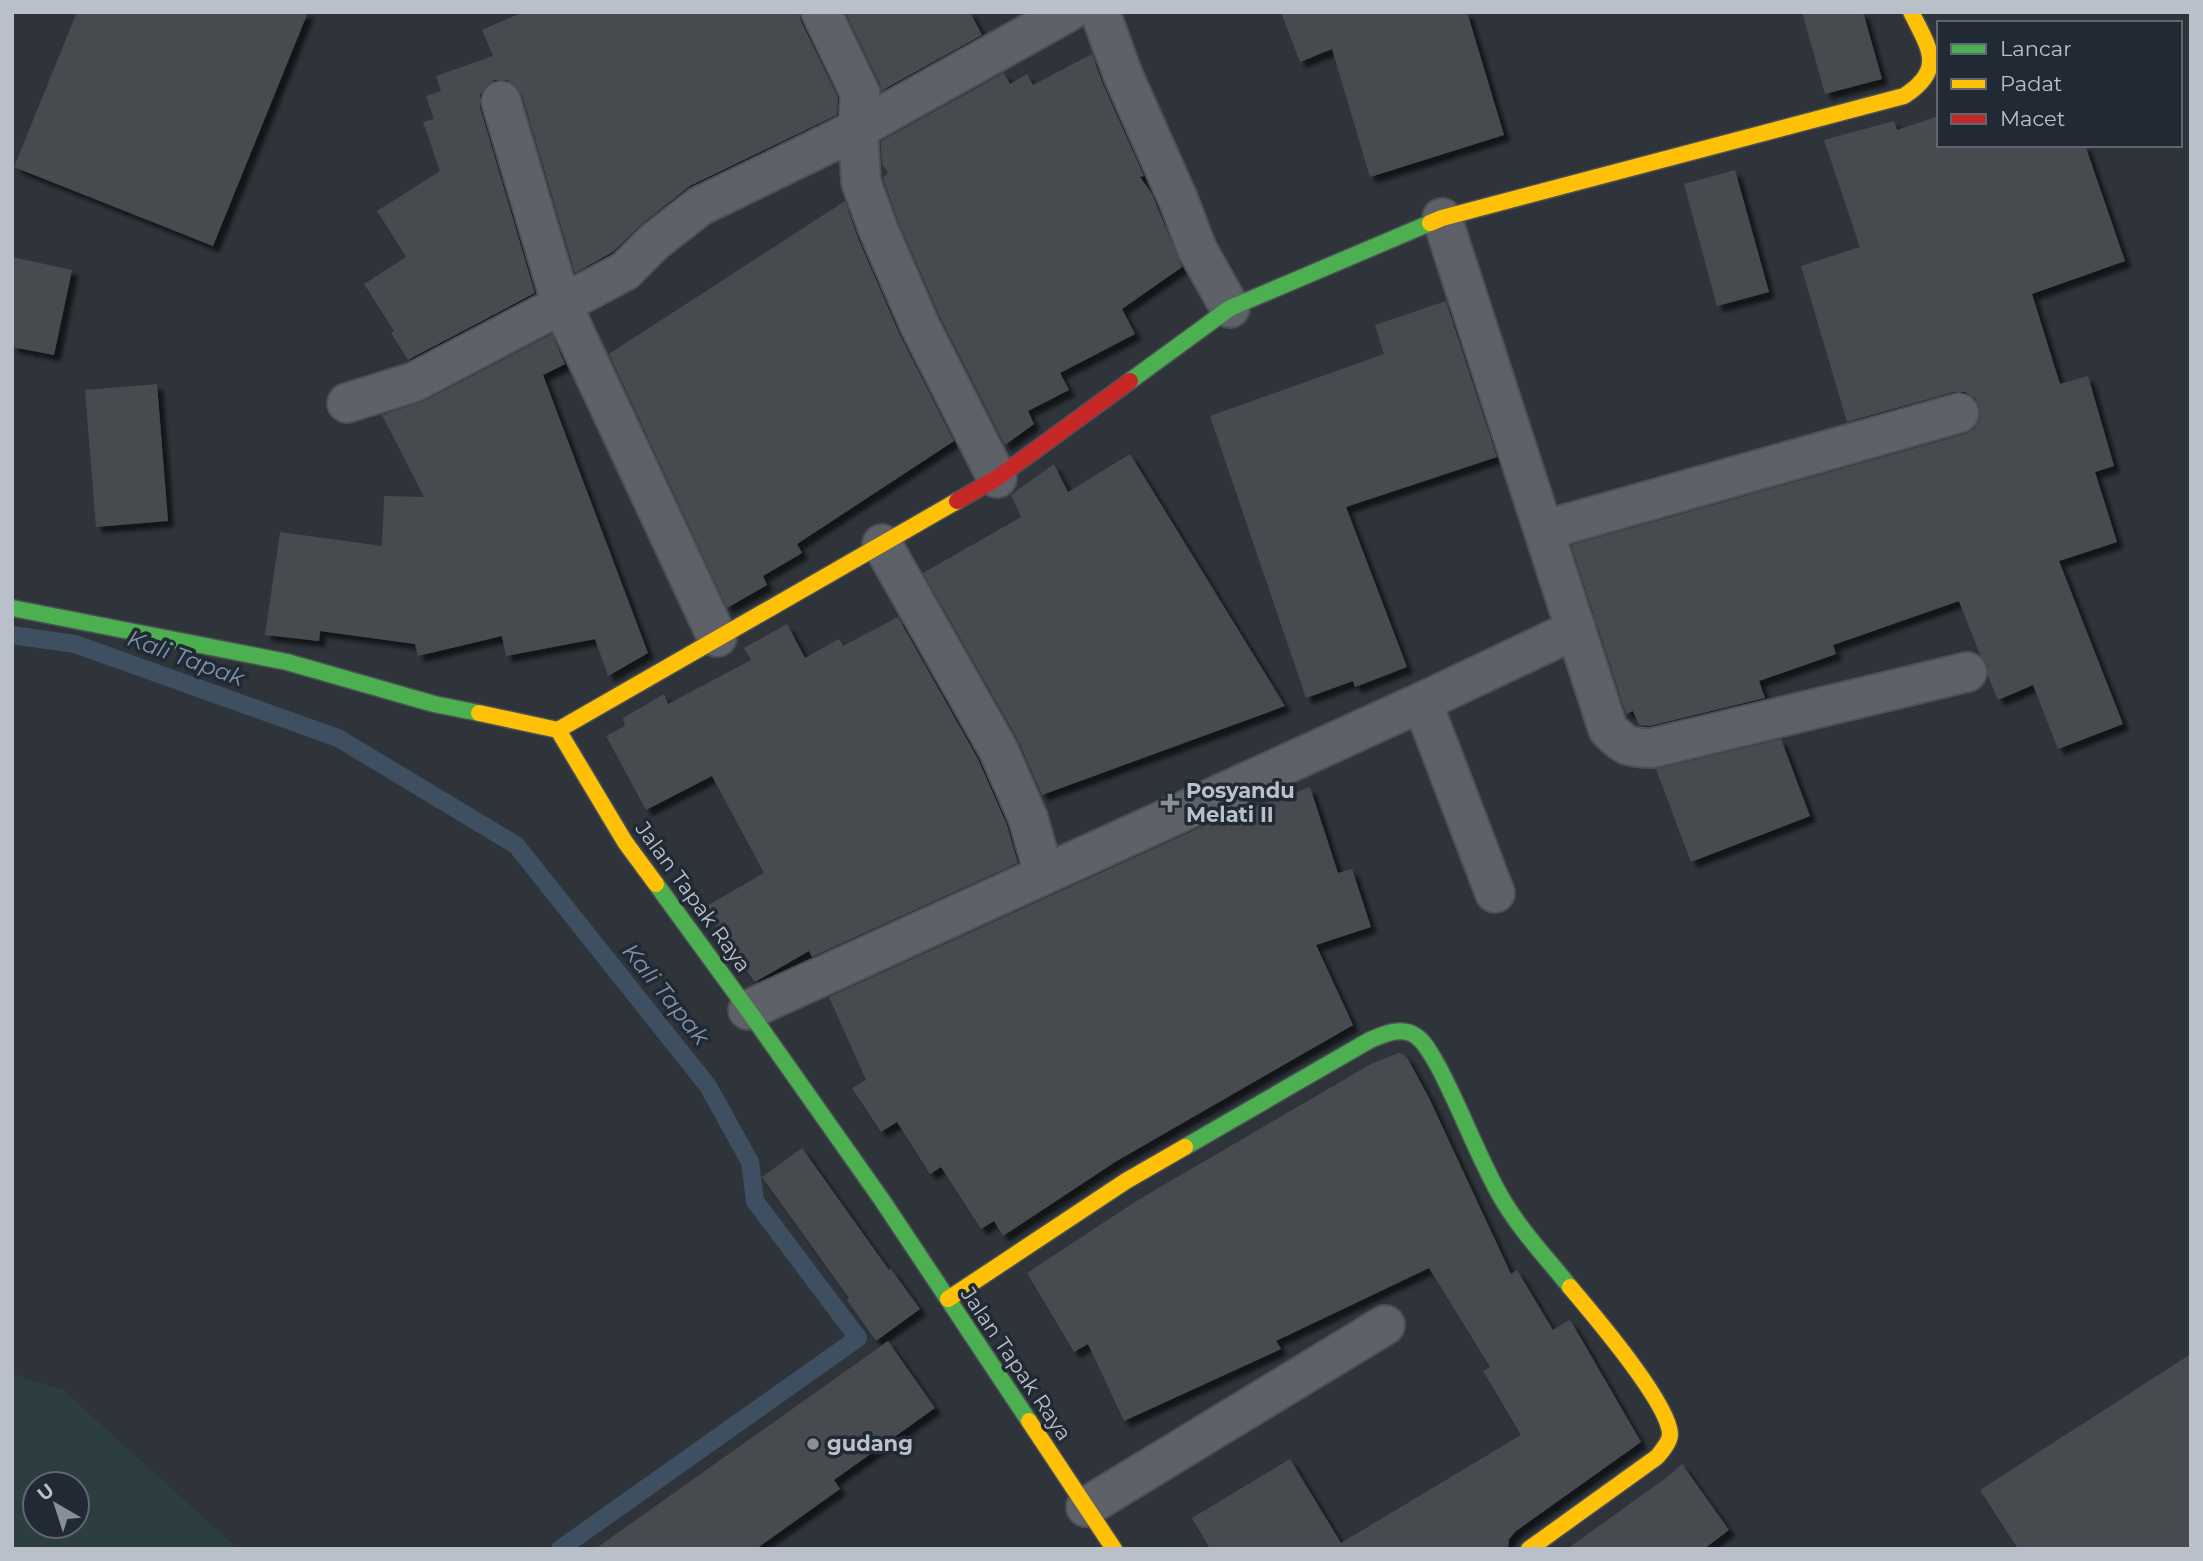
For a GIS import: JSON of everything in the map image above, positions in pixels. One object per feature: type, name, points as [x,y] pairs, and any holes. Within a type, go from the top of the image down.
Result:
[{"type":"street","points":[[821,12],[860,93],[858,129],[861,182],[878,229],[920,326],[997,478]]},
{"type":"street","points":[[347,403],[414,382],[625,271],[655,241],[700,206],[858,129],[1068,12]]},
{"type":"street","points":[[1100,12],[1123,75],[1197,249],[1230,308]]},
{"type":"street","points":[[12,608],[287,662],[434,704],[558,730],[997,478],[1230,308],[1442,218],[1904,96],[1922,83],[1929,66],[1930,52],[1911,12]]},
{"type":"street","points":[[500,101],[561,303],[717,637]]},
{"type":"street","points":[[1442,218],[1608,729],[1618,740],[1631,748],[1652,748],[1967,672]]},
{"type":"street","points":[[1545,530],[1959,413]]},
{"type":"street","points":[[882,544],[998,748],[1028,818],[1044,874]]},
{"type":"street","points":[[748,1010],[1576,629]]},
{"type":"street","points":[[1422,702],[1495,893]]},
{"type":"street","name":"Jalan Tapak Raya","points":[[558,730],[625,842],[748,1010],[948,1299],[1114,1549]]},
{"type":"street","points":[[948,1299],[1126,1181],[1370,1040],[1395,1030],[1414,1034],[1424,1045],[1448,1085],[1488,1174],[1516,1223],[1649,1387],[1668,1423],[1670,1433],[1667,1443],[1657,1457],[1529,1549]]},
{"type":"street","points":[[1086,1507],[1385,1325]]},
{"type":"shaded area","points":[[12,1374],[63,1390],[238,1549],[12,1549]]},
{"type":"building","points":[[77,12],[308,12],[213,246],[14,167]]},
{"type":"building","points":[[523,12],[799,12],[838,97],[837,115],[690,186],[642,224],[613,252],[575,273],[522,95],[516,86],[507,80],[494,80],[480,95],[480,107],[535,293],[408,360],[391,333],[394,331],[364,284],[406,257],[377,211],[440,171],[423,122],[434,119],[426,96],[441,91],[436,76],[493,56],[482,30]]},
{"type":"building","points":[[845,12],[970,12],[982,35],[881,91]]},
{"type":"building","points":[[1281,12],[1467,12],[1504,135],[1370,177],[1332,49],[1300,62]]},
{"type":"building","points":[[1802,12],[1863,12],[1882,79],[1825,94]]},
{"type":"building","points":[[1092,54],[1144,176],[1140,177],[1152,194],[1182,267],[1122,309],[1135,334],[1060,373],[1069,390],[1028,411],[1034,424],[1005,445],[940,317],[898,221],[883,178],[888,173],[882,164],[881,141],[1004,73],[1010,84],[1027,74],[1033,85]]},
{"type":"building","points":[[1937,117],[1937,147],[2086,147],[2125,261],[2032,294],[2060,384],[2088,376],[2114,466],[2095,472],[2117,542],[2059,561],[2123,724],[2058,749],[2033,685],[1998,700],[1988,676],[1988,666],[1980,655],[1959,601],[1833,645],[1836,654],[1759,681],[1765,698],[1650,726],[1639,725],[1633,711],[1626,714],[1571,545],[1965,434],[1974,429],[1980,419],[1980,408],[1975,398],[1965,392],[1954,392],[1847,422],[1801,266],[1860,247],[1824,140],[1894,121],[1897,130]]},
{"type":"building","points":[[1735,170],[1769,292],[1717,306],[1684,184]]},
{"type":"building","points":[[845,201],[900,335],[954,441],[797,544],[802,553],[763,576],[767,585],[727,608],[609,354]]},
{"type":"building","points":[[12,257],[72,270],[54,355],[12,347]]},
{"type":"building","points":[[1446,301],[1497,457],[1346,507],[1407,667],[1355,687],[1353,681],[1306,698],[1210,416],[1384,354],[1375,325]]},
{"type":"building","points":[[552,334],[565,364],[543,375],[648,653],[608,676],[595,639],[506,656],[502,636],[418,656],[415,644],[320,631],[319,641],[265,635],[280,532],[382,546],[384,496],[424,497],[382,415],[424,401]]},
{"type":"building","points":[[157,384],[168,521],[96,527],[85,390]]},
{"type":"building","points":[[1130,454],[1285,706],[1042,795],[1017,738],[923,573],[1021,517],[1011,495],[1054,464],[1068,492]]},
{"type":"building","points":[[898,617],[978,759],[1007,825],[1018,863],[812,957],[809,951],[755,982],[725,942],[705,907],[764,873],[712,776],[646,810],[606,736],[625,726],[623,718],[664,694],[668,704],[751,660],[744,648],[787,624],[805,658],[839,639],[843,646]]},
{"type":"building","points":[[1781,739],[1810,816],[1691,862],[1656,769]]},
{"type":"building","points":[[1310,787],[1338,873],[1352,869],[1371,927],[1316,945],[1353,1025],[1115,1162],[1003,1236],[994,1221],[981,1229],[941,1167],[930,1174],[897,1122],[881,1132],[852,1088],[866,1080],[829,997],[1221,818]]},
{"type":"building","points":[[1399,1053],[1408,1059],[1429,1098],[1511,1274],[1517,1270],[1553,1330],[1569,1320],[1572,1323],[1641,1442],[1516,1531],[1509,1539],[1508,1549],[1210,1549],[1192,1518],[1290,1459],[1341,1543],[1521,1435],[1483,1371],[1490,1367],[1429,1268],[1276,1341],[1281,1349],[1124,1421],[1088,1344],[1074,1352],[1027,1273],[1138,1200],[1371,1064]]},
{"type":"building","points":[[802,1148],[920,1309],[876,1341],[847,1300],[849,1298],[762,1177]]},
{"type":"building","name":"gudang","points":[[888,1341],[935,1408],[834,1480],[840,1489],[756,1549],[595,1549]]},
{"type":"building","points":[[2191,1354],[2191,1549],[2018,1549],[1980,1490]]},
{"type":"building","points":[[1682,1464],[1729,1530],[1704,1549],[1567,1549],[1670,1475]]},
{"type":"waterway","name":"Kali Tapak","points":[[12,635],[75,644],[338,738],[516,845],[708,1086],[750,1162],[755,1201],[858,1338],[560,1549]]},
{"type":"traffic: fast","points":[[1130,381],[1230,308],[1430,223]]},
{"type":"traffic: fast","points":[[12,608],[287,662],[434,704],[479,713]]},
{"type":"traffic: fast","points":[[656,884],[882,1200],[1029,1421]]},
{"type":"traffic: fast","points":[[1185,1147],[1370,1040],[1393,1032],[1411,1033],[1423,1042],[1438,1066],[1484,1165],[1508,1209],[1570,1287]]},
{"type":"traffic: slow","points":[[1430,223],[1904,96],[1925,77],[1930,57],[1911,12]]},
{"type":"traffic: slow","points":[[558,730],[957,501]]},
{"type":"traffic: slow","points":[[479,713],[558,730],[625,842],[656,884]]},
{"type":"traffic: slow","points":[[948,1299],[1126,1181],[1185,1147]]},
{"type":"traffic: slow","points":[[1529,1549],[1657,1457],[1670,1437],[1666,1420],[1644,1381],[1570,1287]]},
{"type":"traffic: slow","points":[[1029,1421],[1114,1549]]},
{"type":"traffic: jam","points":[[957,501],[997,478],[1130,381]]},
{"type":"place","name":"Posyandu Melati II","points":[[1170,803]]},
{"type":"place","name":"gudang","points":[[813,1444]]}]
